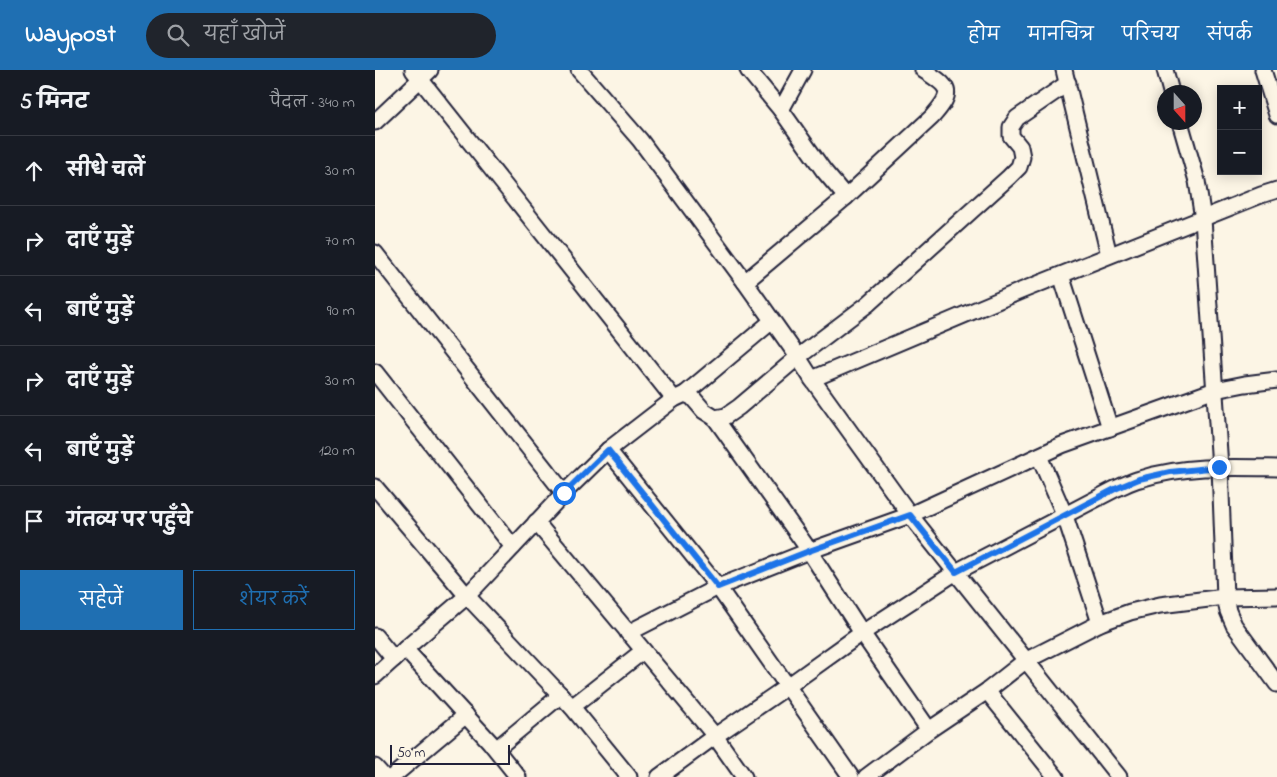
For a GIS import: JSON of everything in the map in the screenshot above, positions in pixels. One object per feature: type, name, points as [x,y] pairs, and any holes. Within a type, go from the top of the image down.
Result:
[{"type":"street","points":[[579,70],[641,140],[745,282],[910,515],[1119,777]]},
{"type":"street","points":[[748,70],[781,110],[824,171],[846,197]]},
{"type":"street","points":[[781,110],[803,70]]},
{"type":"street","points":[[745,282],[846,197],[932,118],[944,104],[947,93],[945,85],[923,70]]},
{"type":"street","points":[[1165,70],[1169,85]]},
{"type":"street","points":[[1263,70],[1277,116]]},
{"type":"street","points":[[375,122],[421,73],[680,396],[692,397],[704,411],[715,418],[809,551],[862,634],[929,730]]},
{"type":"street","points":[[715,418],[726,416],[739,407],[798,357],[868,304],[1009,177],[1019,167],[1022,156],[1020,147],[1011,136],[1011,126],[1017,118],[1066,76],[1109,255]]},
{"type":"street","points":[[1182,130],[1197,182],[1203,218],[1215,390],[1225,597],[1234,625],[1277,684]]},
{"type":"street","points":[[812,379],[1109,255],[1277,190]]},
{"type":"street","points":[[375,253],[564,493]]},
{"type":"street","points":[[1061,275],[1110,428]]},
{"type":"street","points":[[375,676],[467,596],[564,493],[608,450],[680,396],[772,320]]},
{"type":"street","points":[[375,372],[513,547]]},
{"type":"street","points":[[628,633],[718,587],[809,551],[910,515],[1062,445],[1215,390],[1277,380]]},
{"type":"street","points":[[608,450],[718,587],[851,777]]},
{"type":"street","points":[[1039,456],[1065,516],[1100,622]]},
{"type":"street","points":[[659,777],[862,634],[956,572],[1115,489],[1139,479],[1170,472],[1219,467],[1277,468]]},
{"type":"street","points":[[375,486],[467,596],[572,707],[629,777]]},
{"type":"street","points":[[536,522],[715,736],[744,777]]},
{"type":"street","points":[[866,777],[929,730],[987,691],[1025,661],[1100,622],[1160,605],[1225,597],[1277,596]]},
{"type":"street","points":[[375,636],[393,659]]},
{"type":"street","points":[[405,649],[496,749],[518,777]]},
{"type":"street","points":[[572,707],[643,651]]},
{"type":"street","points":[[987,691],[1056,777]]},
{"type":"street","points":[[496,749],[561,695]]},
{"type":"street","points":[[392,777],[466,716]]},
{"type":"route","points":[[564,493],[608,450],[718,587],[809,551],[910,515],[956,572],[1115,489],[1139,479],[1170,472],[1219,467]]}]
